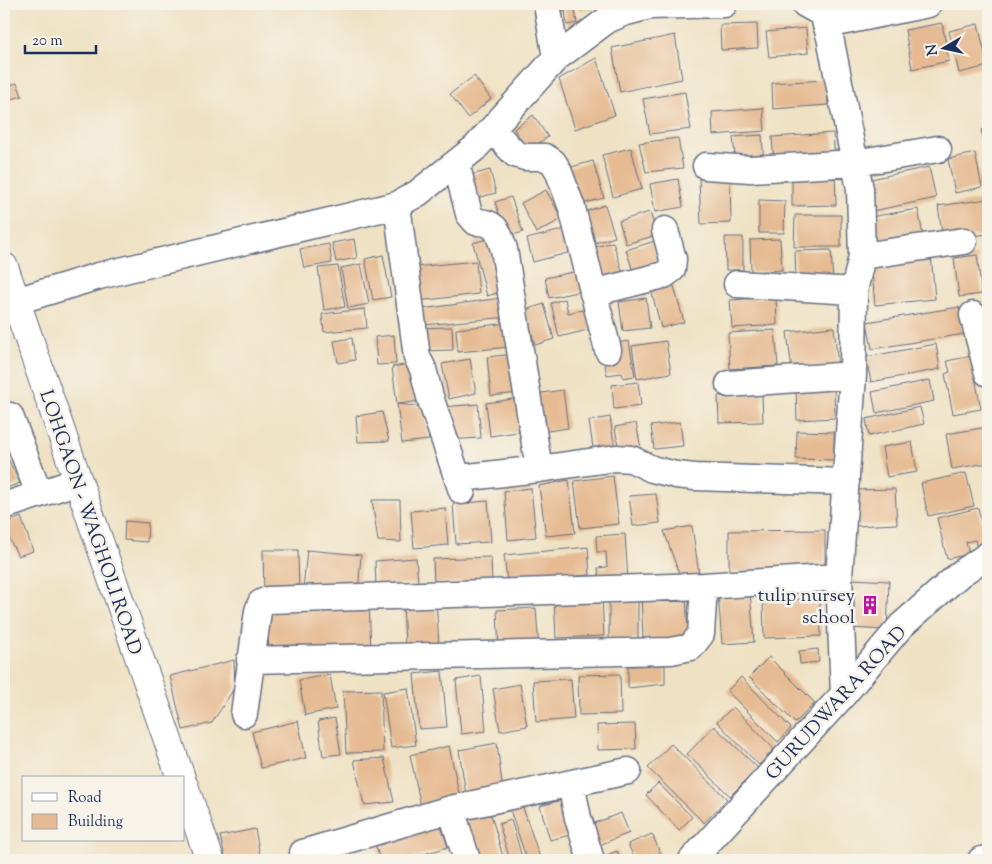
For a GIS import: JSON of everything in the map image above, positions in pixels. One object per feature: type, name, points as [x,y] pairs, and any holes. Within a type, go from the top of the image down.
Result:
[{"type":"main road","name":"LOHGAON - WAGHOLI ROAD","points":[[4,267],[10,304],[78,481],[180,776]]},
{"type":"main road","points":[[185,789],[210,860]]},
{"type":"street","points":[[547,4],[556,58]]},
{"type":"street","points":[[10,304],[99,276],[397,204],[418,192],[475,148],[556,58],[607,20],[650,5],[724,4]]},
{"type":"street","points":[[805,4],[822,14],[830,37],[860,189],[862,256],[854,291],[853,376],[839,577],[844,694]]},
{"type":"street","points":[[826,25],[928,4]]},
{"type":"street","points":[[492,129],[516,154],[525,157],[545,157],[553,162],[558,170],[572,208],[608,350]]},
{"type":"street","points":[[706,166],[750,169],[855,163],[938,149]]},
{"type":"street","points":[[456,163],[469,214],[476,222],[492,225],[498,232],[504,249],[538,469]]},
{"type":"street","points":[[397,204],[417,356],[423,369],[430,397],[465,484],[538,469],[616,458],[631,459],[652,469],[695,478],[846,482]]},
{"type":"street","points":[[593,293],[664,275],[672,269],[673,259],[665,230]]},
{"type":"street","points":[[862,256],[964,241]]},
{"type":"street","points":[[737,284],[854,291]]},
{"type":"street","points":[[973,315],[988,372]]},
{"type":"street","points":[[729,384],[853,376]]},
{"type":"street","points":[[4,418],[10,416],[39,494]]},
{"type":"street","points":[[4,506],[78,481]]},
{"type":"street","name":"GURUDWARA ROAD","points":[[692,860],[844,694],[901,626],[960,574],[988,555]]},
{"type":"street","points":[[244,714],[258,611],[261,603],[268,600],[704,586],[839,577]]},
{"type":"street","points":[[250,660],[671,651],[691,647],[701,634],[704,586]]},
{"type":"street","points":[[302,853],[451,809],[628,772]]},
{"type":"street","points":[[571,784],[578,818],[591,860]]},
{"type":"street","points":[[451,809],[467,860]]},
{"type":"street","points":[[981,860],[988,859]]},
{"type":"building","points":[[555,4],[574,4],[577,23],[567,25],[565,10],[556,11]]},
{"type":"building","points":[[579,4],[619,4],[619,5],[579,10]]},
{"type":"building","points":[[834,4],[887,4],[837,19]]},
{"type":"building","points":[[942,23],[949,61],[912,69],[905,30]]},
{"type":"building","points":[[757,24],[758,48],[721,50],[720,25]]},
{"type":"building","points":[[978,24],[988,66],[959,73],[949,31]]},
{"type":"building","points":[[806,28],[808,53],[769,57],[766,32]]},
{"type":"building","points":[[675,35],[682,79],[620,92],[612,48]]},
{"type":"building","points":[[596,58],[615,115],[575,129],[559,79]]},
{"type":"building","points":[[474,76],[491,99],[468,118],[450,94]]},
{"type":"building","points":[[827,80],[828,105],[773,109],[772,83]]},
{"type":"building","points":[[17,83],[22,96],[4,101],[4,87]]},
{"type":"building","points":[[685,92],[691,129],[650,134],[643,99]]},
{"type":"building","points":[[763,108],[765,131],[713,135],[712,112]]},
{"type":"building","points":[[533,115],[548,137],[528,150],[514,129]]},
{"type":"building","points":[[988,128],[988,158],[981,130]]},
{"type":"building","points":[[833,133],[835,160],[774,164],[772,137]]},
{"type":"building","points":[[762,135],[764,165],[736,167],[733,137]]},
{"type":"building","points":[[678,138],[683,168],[646,172],[639,143]]},
{"type":"building","points":[[631,148],[642,189],[613,197],[602,155]]},
{"type":"building","points":[[975,153],[982,187],[955,193],[948,159]]},
{"type":"building","points":[[593,161],[604,198],[578,205],[568,168]]},
{"type":"building","points":[[929,167],[936,198],[868,212],[861,181]]},
{"type":"building","points":[[490,170],[496,193],[477,198],[471,175]]},
{"type":"building","points":[[835,171],[836,205],[792,206],[792,172]]},
{"type":"building","points":[[730,178],[731,223],[701,224],[699,179]]},
{"type":"building","points":[[678,179],[683,207],[655,212],[650,184]]},
{"type":"building","points":[[546,190],[562,219],[536,233],[521,203]]},
{"type":"building","points":[[511,197],[523,232],[507,237],[495,202]]},
{"type":"building","points":[[988,199],[988,234],[943,240],[938,206]]},
{"type":"building","points":[[759,200],[785,201],[784,233],[759,233]]},
{"type":"building","points":[[605,205],[615,237],[591,244],[581,213]]},
{"type":"building","points":[[918,209],[924,241],[875,249],[870,217]]},
{"type":"building","points":[[650,212],[657,235],[626,244],[619,221]]},
{"type":"building","points":[[795,215],[841,215],[841,247],[794,247]]},
{"type":"building","points":[[573,227],[579,250],[533,262],[527,239]]},
{"type":"building","points":[[494,237],[508,290],[487,296],[473,243]]},
{"type":"building","points":[[725,237],[743,237],[743,270],[726,270]]},
{"type":"building","points":[[354,239],[357,258],[336,262],[332,243]]},
{"type":"building","points":[[780,239],[782,270],[751,272],[750,240]]},
{"type":"building","points":[[658,240],[665,264],[634,274],[626,250]]},
{"type":"building","points":[[613,242],[624,277],[603,283],[592,248]]},
{"type":"building","points":[[329,244],[332,263],[304,268],[300,249]]},
{"type":"building","points":[[831,250],[833,282],[796,283],[795,251]]},
{"type":"building","points":[[383,255],[391,297],[373,300],[365,259]]},
{"type":"building","points":[[931,255],[935,299],[875,305],[871,261]]},
{"type":"building","points":[[977,255],[982,294],[959,297],[954,258]]},
{"type":"building","points":[[476,261],[479,294],[418,301],[414,267]]},
{"type":"building","points":[[361,264],[369,304],[348,308],[341,268]]},
{"type":"building","points":[[338,266],[345,307],[324,310],[318,268]]},
{"type":"building","points":[[578,271],[582,291],[549,298],[545,278]]},
{"type":"building","points":[[673,283],[684,322],[661,328],[651,289]]},
{"type":"building","points":[[508,297],[509,317],[423,325],[422,309]]},
{"type":"building","points":[[776,297],[777,325],[732,328],[730,300]]},
{"type":"building","points":[[646,298],[650,328],[623,331],[619,302]]},
{"type":"building","points":[[565,299],[568,313],[587,309],[592,329],[559,337],[551,303]]},
{"type":"building","points":[[544,304],[554,339],[535,345],[525,310]]},
{"type":"building","points":[[959,307],[964,334],[872,349],[867,322]]},
{"type":"building","points":[[365,309],[367,328],[324,332],[322,314]]},
{"type":"building","points":[[508,323],[510,347],[458,352],[456,329]]},
{"type":"building","points":[[452,327],[453,350],[419,351],[418,328]]},
{"type":"building","points":[[834,327],[838,366],[792,371],[787,332]]},
{"type":"building","points":[[775,330],[778,366],[730,369],[728,333]]},
{"type":"building","points":[[394,335],[396,364],[377,365],[375,337]]},
{"type":"building","points":[[352,338],[355,360],[338,363],[334,341]]},
{"type":"building","points":[[629,341],[635,376],[623,378],[622,373],[607,375],[603,356],[616,343]]},
{"type":"building","points":[[666,341],[671,373],[637,379],[632,346]]},
{"type":"building","points":[[936,344],[940,369],[871,382],[866,357]]},
{"type":"building","points":[[514,354],[518,393],[491,396],[487,357]]},
{"type":"building","points":[[971,356],[981,409],[953,414],[945,374],[950,372],[947,361]]},
{"type":"building","points":[[470,359],[476,393],[449,399],[442,364]]},
{"type":"building","points":[[416,363],[422,401],[397,404],[392,367]]},
{"type":"building","points":[[930,380],[934,401],[876,413],[872,392]]},
{"type":"building","points":[[638,382],[641,406],[614,409],[612,385]]},
{"type":"building","points":[[834,388],[835,418],[797,420],[796,389]]},
{"type":"building","points":[[563,390],[568,428],[541,432],[535,394]]},
{"type":"building","points":[[762,394],[763,422],[719,423],[718,396]]},
{"type":"building","points":[[520,398],[525,431],[490,436],[486,403]]},
{"type":"building","points":[[397,404],[425,407],[429,440],[402,443]]},
{"type":"building","points":[[478,404],[481,438],[445,440],[443,407]]},
{"type":"building","points":[[920,407],[924,424],[869,436],[866,419]]},
{"type":"building","points":[[382,412],[389,441],[358,442],[356,416]]},
{"type":"building","points":[[610,417],[615,450],[594,454],[589,421]]},
{"type":"building","points":[[680,422],[683,446],[654,449],[651,426]]},
{"type":"building","points":[[636,423],[642,453],[620,457],[615,427]]},
{"type":"building","points":[[988,427],[988,463],[952,469],[946,434]]},
{"type":"building","points":[[797,431],[834,432],[834,460],[796,459]]},
{"type":"building","points":[[912,442],[917,472],[887,477],[882,447]]},
{"type":"building","points":[[4,451],[20,483],[4,489]]},
{"type":"building","points":[[966,473],[974,506],[928,516],[921,483]]},
{"type":"building","points":[[613,476],[619,524],[580,528],[574,481]]},
{"type":"building","points":[[569,480],[575,533],[546,536],[539,486]]},
{"type":"building","points":[[531,488],[536,537],[508,540],[504,491]]},
{"type":"building","points":[[895,489],[897,524],[856,526],[855,490]]},
{"type":"building","points":[[656,494],[660,523],[633,526],[629,496]]},
{"type":"building","points":[[372,500],[400,500],[401,542],[378,541]]},
{"type":"building","points":[[488,501],[491,542],[456,544],[453,504]]},
{"type":"building","points":[[445,508],[448,545],[414,548],[411,511]]},
{"type":"building","points":[[978,508],[986,542],[977,549],[975,540],[966,542],[969,554],[947,559],[937,518]]},
{"type":"building","points":[[21,517],[33,551],[18,556],[4,528],[4,524]]},
{"type":"building","points":[[125,521],[148,523],[147,542],[124,540]]},
{"type":"building","points":[[692,526],[700,580],[682,582],[664,531]]},
{"type":"building","points":[[825,530],[825,572],[729,572],[729,531]]},
{"type":"building","points":[[625,534],[628,580],[599,582],[598,568],[607,567],[606,552],[597,552],[596,536]]},
{"type":"building","points":[[588,547],[590,575],[507,582],[504,555]]},
{"type":"building","points":[[263,550],[298,550],[299,596],[264,597]]},
{"type":"building","points":[[307,550],[361,555],[358,593],[303,589]]},
{"type":"building","points":[[491,557],[492,581],[434,583],[433,559]]},
{"type":"building","points":[[416,558],[418,583],[376,586],[375,561]]},
{"type":"building","name":"tulip nursey school","points":[[852,579],[889,581],[887,630],[850,628]]},
{"type":"building","points":[[686,591],[688,639],[643,640],[641,592]]},
{"type":"building","points":[[750,591],[754,642],[722,644],[718,593]]},
{"type":"building","points":[[602,596],[604,636],[556,638],[554,598]]},
{"type":"building","points":[[820,599],[821,636],[764,638],[763,600]]},
{"type":"building","points":[[436,600],[439,645],[405,647],[403,602]]},
{"type":"building","points":[[369,601],[371,652],[269,655],[267,604]]},
{"type":"building","points":[[609,601],[638,601],[638,639],[609,639]]},
{"type":"building","points":[[536,608],[539,649],[499,651],[497,610]]},
{"type":"building","points":[[818,649],[819,662],[800,664],[799,651]]},
{"type":"building","points":[[769,657],[815,703],[795,723],[749,677]]},
{"type":"building","points":[[234,660],[235,687],[212,723],[183,730],[170,676]]},
{"type":"building","points":[[665,665],[665,684],[628,688],[628,666]]},
{"type":"building","points":[[442,671],[447,727],[419,729],[414,674]]},
{"type":"building","points":[[620,674],[621,714],[579,715],[578,675]]},
{"type":"building","points":[[330,675],[336,709],[305,715],[299,680]]},
{"type":"building","points":[[481,676],[486,731],[461,734],[456,680]]},
{"type":"building","points":[[741,677],[791,728],[778,742],[727,691]]},
{"type":"building","points":[[571,679],[574,719],[536,722],[533,681]]},
{"type":"building","points":[[520,684],[527,726],[500,731],[493,689]]},
{"type":"building","points":[[408,688],[416,745],[391,748],[383,692]]},
{"type":"building","points":[[381,690],[383,752],[346,753],[343,691]]},
{"type":"building","points":[[733,707],[774,749],[759,765],[717,722]]},
{"type":"building","points":[[335,718],[341,754],[323,756],[318,721]]},
{"type":"building","points":[[298,721],[306,758],[261,768],[252,732]]},
{"type":"building","points":[[635,724],[636,749],[598,750],[597,725]]},
{"type":"building","points":[[714,726],[758,768],[730,796],[687,754]]},
{"type":"building","points":[[497,743],[503,792],[466,794],[459,750]]},
{"type":"building","points":[[671,744],[727,799],[704,823],[648,768]]},
{"type":"building","points":[[449,746],[460,798],[421,806],[410,755]]},
{"type":"building","points":[[384,758],[394,802],[364,805],[354,760]]},
{"type":"building","points":[[658,783],[692,817],[679,830],[646,795]]},
{"type":"building","points":[[569,798],[578,833],[550,840],[540,806]]},
{"type":"building","points":[[522,805],[540,858],[535,860],[527,860],[510,810]]},
{"type":"building","points":[[490,811],[504,860],[477,860],[464,819]]},
{"type":"building","points":[[621,813],[629,833],[592,848],[584,827]]},
{"type":"building","points":[[439,820],[448,847],[404,860],[380,860],[374,840]]},
{"type":"building","points":[[511,820],[523,860],[510,860],[499,824]]},
{"type":"building","points":[[255,829],[260,855],[226,860],[220,836]]},
{"type":"building","points":[[652,834],[663,859],[635,860],[628,844]]},
{"type":"building","points":[[617,851],[621,860],[595,860]]},
{"type":"place","name":"tulip nursey school","points":[[870,605]]}]
